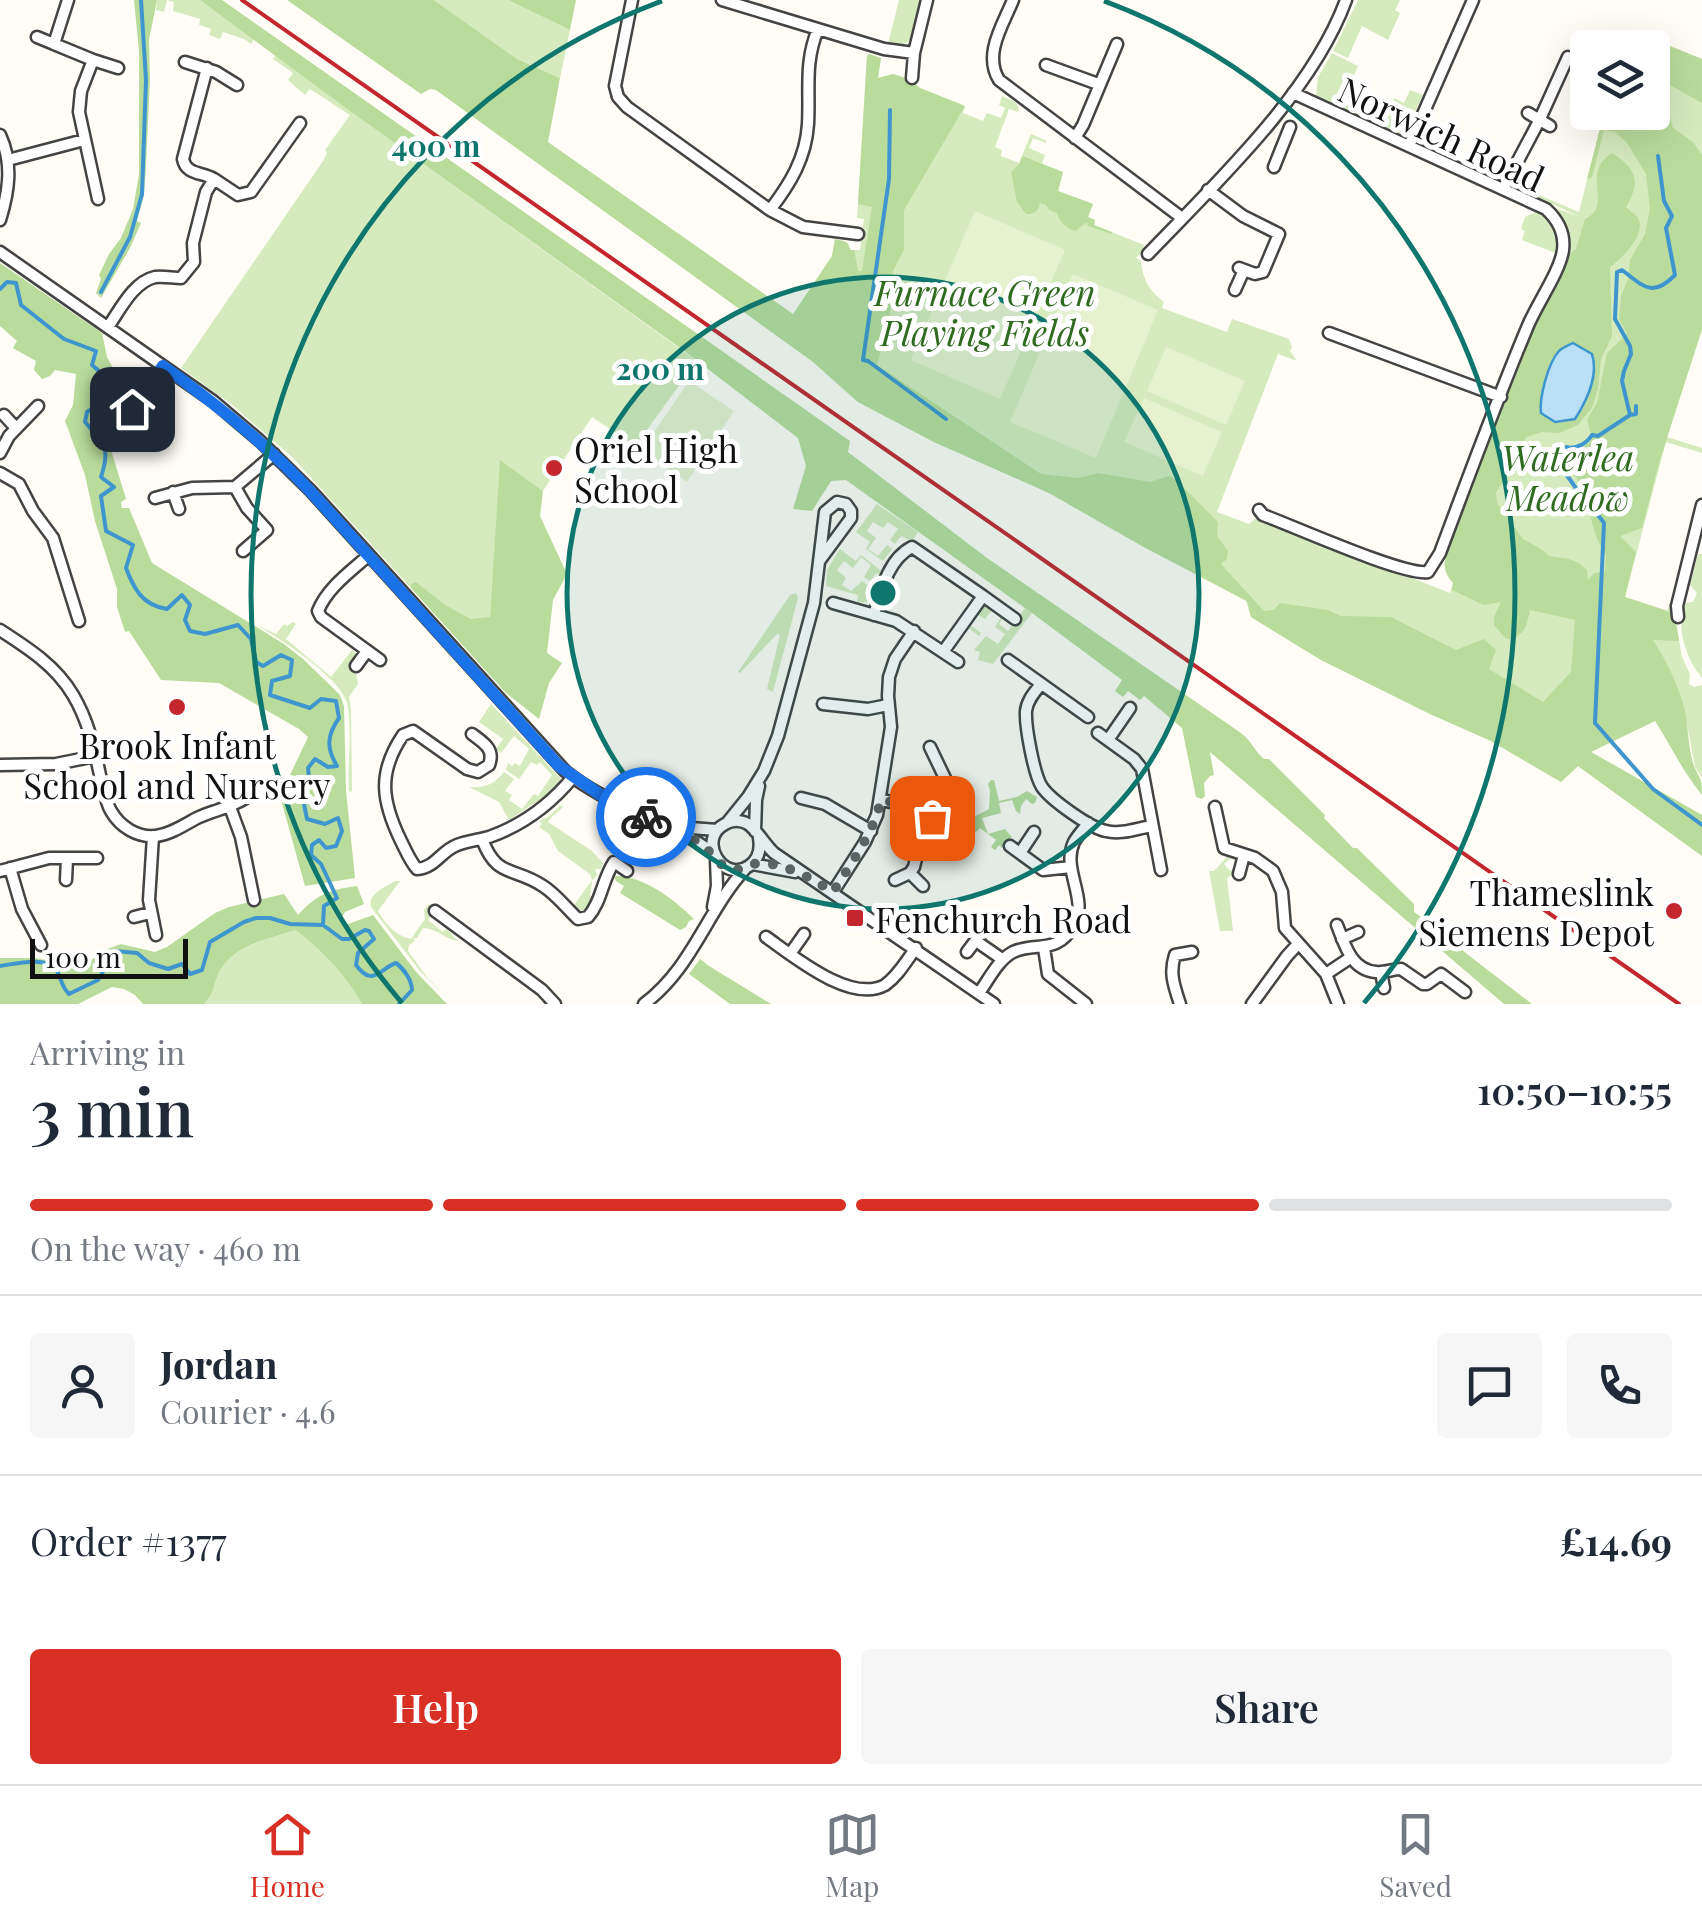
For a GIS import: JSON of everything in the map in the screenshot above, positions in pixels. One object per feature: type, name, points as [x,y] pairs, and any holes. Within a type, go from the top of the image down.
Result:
[{"type":"street","points":[[54,44],[68,0]]},
{"type":"street","points":[[632,0],[615,86],[618,97],[770,210],[803,227],[858,234]]},
{"type":"street","points":[[722,0],[884,49],[914,53]]},
{"type":"street","points":[[912,78],[927,0]]},
{"type":"street","points":[[1013,0],[992,56],[995,74],[1004,85],[1182,218]]},
{"type":"street","points":[[1274,167],[1271,141],[1293,93],[1324,46],[1346,0]]},
{"type":"street","points":[[1409,146],[1473,0]]},
{"type":"street","points":[[770,210],[788,185],[804,150],[808,64],[818,29]]},
{"type":"street","points":[[36,36],[118,68]]},
{"type":"street","points":[[1075,138],[1117,44]]},
{"type":"street","points":[[1503,189],[1568,57]]},
{"type":"street","points":[[93,60],[80,102],[84,140],[98,199]]},
{"type":"street","points":[[185,62],[207,68],[236,85]]},
{"type":"street","points":[[1046,65],[1098,84]]},
{"type":"street","points":[[207,68],[183,159],[190,172],[214,179],[234,193],[248,194],[300,124]]},
{"type":"street","name":"Norwich Road","points":[[1259,510],[1263,515],[1387,563],[1428,572],[1440,553],[1530,320],[1564,248],[1562,234],[1546,209],[1293,93]]},
{"type":"street","points":[[1528,114],[1550,126]]},
{"type":"street","points":[[280,127],[292,135]]},
{"type":"street","points":[[1148,254],[1208,190],[1290,127]]},
{"type":"street","points":[[0,135],[8,160],[6,198],[0,220]]},
{"type":"street","points":[[8,160],[84,140]]},
{"type":"street","points":[[108,327],[143,282],[158,277],[181,278],[192,266],[192,243],[206,192],[214,179]]},
{"type":"street","points":[[1208,190],[1243,216],[1280,234]]},
{"type":"street","points":[[1236,290],[1242,269],[1255,274],[1263,272],[1285,222]]},
{"type":"street","points":[[0,252],[230,415],[274,454],[573,777],[605,798],[669,826],[730,869],[768,866],[806,875]]},
{"type":"street","points":[[1329,333],[1500,397]]},
{"type":"street","points":[[122,423],[163,366]]},
{"type":"street","points":[[0,453],[3,444],[38,406]]},
{"type":"street","points":[[132,409],[145,418]]},
{"type":"street","points":[[4,416],[16,428]]},
{"type":"street","points":[[156,498],[192,488],[235,487],[274,454]]},
{"type":"street","points":[[0,473],[19,484],[52,538],[79,621]]},
{"type":"street","points":[[235,487],[246,508],[267,530]]},
{"type":"street","points":[[173,492],[179,509]]},
{"type":"street","points":[[644,1004],[676,975],[731,884],[760,848],[756,800],[814,604],[826,512],[837,502],[846,504],[851,518],[820,560]]},
{"type":"street","points":[[1678,616],[1686,594],[1702,505]]},
{"type":"street","points":[[243,551],[277,522]]},
{"type":"street","points":[[874,615],[889,570],[912,547],[1015,619]]},
{"type":"street","points":[[369,555],[332,590],[318,611],[380,660]]},
{"type":"street","points":[[943,652],[983,596]]},
{"type":"street","points":[[832,603],[896,621],[958,662]]},
{"type":"street","points":[[58,610],[74,606]]},
{"type":"street","points":[[0,630],[44,660],[68,687],[85,718],[108,805],[115,817],[134,832],[154,836],[169,832],[246,797]]},
{"type":"street","points":[[833,892],[871,831],[881,800],[892,727],[888,686],[900,649],[914,632]]},
{"type":"street","points":[[356,666],[368,651]]},
{"type":"street","points":[[1008,660],[1083,713],[1070,722]]},
{"type":"street","points":[[1041,684],[1028,702],[1026,715],[1037,777],[1046,792],[1102,830],[1152,826]]},
{"type":"street","points":[[824,704],[868,709],[888,706]]},
{"type":"street","points":[[1130,708],[1103,736],[1142,769],[1161,870]]},
{"type":"street","points":[[472,734],[492,755],[489,765],[478,772],[467,769],[416,732],[406,732],[390,758],[384,789],[391,820],[417,869],[428,867],[452,847],[506,830],[532,816],[573,777]]},
{"type":"street","points":[[881,800],[903,804],[926,818],[949,814],[956,802],[930,747]]},
{"type":"street","points":[[0,765],[56,764],[96,756]]},
{"type":"street","points":[[710,918],[717,886],[712,844],[764,770]]},
{"type":"street","points":[[801,798],[819,802],[871,831]]},
{"type":"street","points":[[815,818],[819,802]]},
{"type":"street","points":[[230,807],[254,900]]},
{"type":"street","points":[[1215,807],[1222,846],[1264,864],[1276,876],[1282,892],[1285,928],[1326,974],[1338,1004]]},
{"type":"street","points":[[895,880],[910,873],[926,818]]},
{"type":"street","points":[[669,826],[722,827],[742,822],[774,853],[994,1004]]},
{"type":"street","points":[[979,993],[1002,959],[1027,948],[1044,948],[1064,938],[1077,918],[1071,868],[1073,844],[1088,823]]},
{"type":"street","points":[[1034,832],[1015,850],[1043,870],[1071,868]]},
{"type":"street","points":[[154,836],[150,912],[156,935]]},
{"type":"street","points":[[482,839],[496,864],[540,884],[582,919],[596,906],[614,862]]},
{"type":"street","points":[[604,854],[627,871]]},
{"type":"street","points":[[1240,874],[1244,855]]},
{"type":"street","points":[[66,858],[66,880]]},
{"type":"street","points":[[42,945],[5,869],[40,860],[97,858]]},
{"type":"street","points":[[910,873],[923,886]]},
{"type":"street","points":[[436,911],[542,990],[555,1004]]},
{"type":"street","points":[[134,916],[150,912]]},
{"type":"street","points":[[33,930],[45,923]]},
{"type":"street","points":[[1337,925],[1350,958],[1366,969],[1381,972],[1401,968],[1423,984],[1440,974],[1464,992]]},
{"type":"street","points":[[1342,939],[1358,932]]},
{"type":"street","points":[[790,954],[804,934]]},
{"type":"street","points":[[766,937],[831,982],[868,998],[886,984],[916,948]]},
{"type":"street","points":[[968,952],[979,937],[1002,959]]},
{"type":"street","points":[[1252,1004],[1298,944]]},
{"type":"street","points":[[1044,948],[1048,974],[1086,1004]]},
{"type":"street","points":[[1180,1004],[1171,976],[1171,951],[1192,952]]},
{"type":"street","points":[[1326,974],[1350,958]]},
{"type":"street","points":[[1381,972],[1384,988]]},
{"type":"street","points":[[1250,982],[1262,990]]},
{"type":"street","points":[[1064,1004],[1071,993]]},
{"type":"green space","points":[[134,0],[157,0],[149,40],[146,166],[137,221],[141,223],[101,298],[96,293],[99,275],[133,209],[139,174],[139,51]]},
{"type":"green space","points":[[157,0],[167,0],[164,12],[156,10]]},
{"type":"green space","points":[[167,0],[200,0],[254,39],[251,44],[223,32],[220,39],[209,35],[211,29],[199,25],[200,19],[173,11],[174,2]]},
{"type":"green space","points":[[200,0],[222,0],[850,441],[848,452],[987,558],[1241,733],[1353,848],[1414,904],[1414,912],[1532,1004],[1504,1004],[1210,752],[1214,775],[1204,783],[1205,796],[1196,797],[1182,728],[1144,696],[1140,700],[1128,691],[1123,697],[1115,691],[1122,680],[846,480],[831,481],[812,511],[793,509],[806,466],[798,438]]},
{"type":"green space","points":[[287,0],[434,0],[517,59],[560,78],[548,142],[793,314],[832,256],[835,239],[848,243],[850,250],[854,250],[858,271],[862,271],[872,207],[858,204],[867,56],[881,58],[878,78],[893,74],[915,81],[920,88],[965,106],[904,210],[904,250],[893,271],[890,314],[877,365],[1041,474],[1078,478],[1098,473],[1150,482],[1169,476],[1175,479],[1218,522],[1217,536],[1228,551],[1221,564],[1264,611],[1274,610],[1280,603],[1328,610],[1341,616],[1391,617],[1456,650],[1484,639],[1496,650],[1489,669],[1543,702],[1571,672],[1575,620],[1530,610],[1521,634],[1506,639],[1494,625],[1501,602],[1484,605],[1452,590],[1453,583],[1446,573],[1446,555],[1541,309],[1569,254],[1576,249],[1585,219],[1597,206],[1598,170],[1612,153],[1634,177],[1634,190],[1626,207],[1640,225],[1632,245],[1610,267],[1612,336],[1601,359],[1592,408],[1578,425],[1559,433],[1542,432],[1527,437],[1496,492],[1497,503],[1523,539],[1549,556],[1579,563],[1587,570],[1588,580],[1594,573],[1605,572],[1606,555],[1582,488],[1563,460],[1592,439],[1587,419],[1597,403],[1607,353],[1627,334],[1619,319],[1621,296],[1630,260],[1645,234],[1650,209],[1646,174],[1627,143],[1615,132],[1604,130],[1670,130],[1670,116],[1673,128],[1693,142],[1702,155],[1702,329],[1642,528],[1620,536],[1636,552],[1625,597],[1675,616],[1679,641],[1653,640],[1683,703],[1702,795],[1655,721],[1591,752],[1702,815],[1702,856],[1578,766],[1561,782],[1489,740],[1321,660],[1251,617],[1247,601],[1049,493],[934,442],[858,402],[813,362],[430,89],[421,94]],"holes":[[[1573,343],[1592,354],[1596,367],[1589,391],[1540,408],[1549,370],[1565,348]]]},
{"type":"green space","points":[[434,0],[508,0],[570,30],[560,78],[517,59]]},
{"type":"green space","points":[[508,0],[576,0],[570,30]]},
{"type":"green space","points":[[899,0],[922,0],[917,26],[906,43],[888,44]]},
{"type":"green space","points":[[1358,0],[1400,0],[1395,10],[1400,13],[1388,40],[1362,26],[1348,58],[1333,51]]},
{"type":"green space","name":"Furnace Green Playing Fields","points":[[1670,46],[1702,59],[1702,330],[1667,437],[1702,448],[1702,453],[1666,442],[1625,597],[1667,611],[1682,569],[1675,616],[1689,684],[1702,685],[1702,778],[1695,767],[1683,703],[1591,752],[1702,815],[1702,856],[1578,766],[1561,782],[1489,740],[1321,660],[1251,617],[1246,601],[1049,493],[934,442],[858,402],[813,362],[835,239],[845,241],[851,250],[860,250],[864,219],[857,218],[867,56],[881,58],[878,78],[893,74],[915,81],[920,88],[965,106],[963,113],[983,121],[987,113],[1001,118],[1005,108],[999,105],[1002,96],[1019,108],[1018,112],[1009,109],[995,147],[1002,150],[1001,156],[1019,163],[1031,134],[1047,141],[1033,138],[1029,148],[1045,155],[1042,164],[1063,172],[1058,191],[1093,204],[1088,217],[1095,220],[1094,225],[1144,245],[1136,258],[1141,261],[1148,284],[1164,302],[1162,308],[1227,332],[1232,319],[1289,339],[1290,351],[1297,361],[1278,354],[1217,512],[1249,524],[1263,519],[1450,593],[1453,583],[1445,565],[1450,544],[1533,329],[1567,264],[1568,234],[1549,206],[1578,216],[1538,197],[1579,212],[1600,130],[1670,130]]},
{"type":"green space","points":[[1670,46],[1702,59],[1702,103],[1670,85]]},
{"type":"green space","points":[[1332,53],[1358,66],[1344,99],[1355,105],[1358,98],[1354,113],[1316,96],[1318,77]]},
{"type":"green space","points":[[276,55],[697,361],[635,446],[592,417],[543,491],[501,461],[490,617],[479,663],[292,457],[231,404],[181,368],[323,161],[325,150],[350,115],[310,89],[305,95],[288,80],[293,73],[273,59]]},
{"type":"green space","points":[[1410,90],[1423,95],[1404,133],[1356,114],[1362,101],[1397,117],[1402,105],[1394,98],[1404,103]]},
{"type":"green space","points":[[1600,130],[1604,130],[1592,177],[1587,179]]},
{"type":"green space","points":[[1022,156],[1063,172],[1058,191],[1093,204],[1088,217],[1111,234],[1088,226],[1087,222],[1075,231],[1040,203],[1036,212],[1026,214],[1017,202],[1011,172]]},
{"type":"green space","points":[[975,211],[1065,250],[1000,399],[911,360]]},
{"type":"green space","points":[[1536,212],[1554,228],[1558,254],[1522,240],[1525,217]]},
{"type":"green space","points":[[0,263],[102,333],[107,357],[126,392],[99,419],[126,499],[121,502],[122,508],[129,508],[152,563],[284,644],[340,695],[344,706],[346,791],[355,878],[305,886],[280,796],[308,737],[219,683],[161,680],[129,631],[125,632],[85,475],[65,421],[73,405],[76,374],[55,370],[42,379],[34,370],[36,361],[13,348],[17,341],[0,326]]},
{"type":"green space","points":[[1073,274],[1158,310],[1096,458],[1010,422]]},
{"type":"green space","points":[[1166,347],[1245,381],[1226,425],[1147,391]]},
{"type":"green space","points":[[689,381],[734,411],[687,482],[641,451]]},
{"type":"green space","points":[[1144,398],[1222,432],[1203,476],[1124,442]]},
{"type":"green space","points":[[500,460],[543,491],[540,516],[567,574],[553,600],[547,653],[562,663],[549,683],[539,719],[506,693],[411,588],[416,582],[471,619],[490,617]]},
{"type":"green space","points":[[877,504],[918,532],[913,540],[901,536],[895,544],[890,540],[898,529],[888,522],[883,528],[873,522],[867,531],[876,538],[868,549],[878,556],[887,545],[892,549],[883,561],[866,549],[870,542],[856,532]]},
{"type":"green space","points":[[840,549],[856,561],[861,555],[884,573],[883,577],[876,573],[870,581],[864,577],[871,565],[861,557],[853,568],[844,561],[837,570],[846,578],[842,585],[851,591],[862,581],[874,590],[869,602],[857,602],[858,595],[826,586],[827,570]]},
{"type":"green space","points":[[1698,554],[1702,554],[1702,678],[1687,652],[1681,622],[1685,603],[1693,602],[1697,593],[1690,585]]},
{"type":"green space","points":[[796,593],[798,598],[773,692],[767,689],[780,635],[738,672],[790,595]]},
{"type":"green space","points":[[984,606],[992,610],[985,619],[977,614],[972,621],[981,608]]},
{"type":"green space","points":[[1025,608],[1032,613],[993,664],[978,660],[980,652],[974,650],[986,636],[998,644],[1005,634],[995,627],[1001,617],[995,612],[1003,617],[999,624],[1008,631]]},
{"type":"green space","points":[[284,624],[296,624],[286,639],[331,677],[352,650],[356,654],[350,664],[355,668],[358,684],[349,697],[352,791],[349,792],[349,713],[342,693],[308,660],[257,625],[276,634]]},
{"type":"green space","points":[[491,704],[561,779],[556,789],[509,820],[499,802],[469,787],[489,784],[504,772],[514,779],[505,791],[512,795],[509,800],[522,809],[534,794],[538,796],[552,775],[540,762],[531,762],[519,779],[506,770],[508,763],[520,766],[529,749],[514,736],[501,753],[496,749],[503,739],[479,722]]},
{"type":"green space","points":[[991,780],[999,801],[1027,791],[1037,797],[1032,804],[1026,799],[1020,814],[1012,800],[999,803],[1001,813],[982,818],[988,834],[966,825],[989,809]]},
{"type":"green space","points":[[561,805],[548,822],[592,851],[603,863],[601,869],[595,869],[597,876],[592,880],[590,874],[558,851],[549,834],[539,827],[539,821]]},
{"type":"green space","points":[[1005,829],[1012,837],[995,850],[991,847],[996,840],[988,834]]},
{"type":"green space","points":[[1227,857],[1231,858],[1224,864],[1234,874],[1227,878],[1233,931],[1220,931],[1209,871],[1214,871]]},
{"type":"green space","points":[[614,876],[647,884],[694,919],[680,930],[620,893],[624,886]]},
{"type":"green space","points":[[592,880],[589,907],[585,911],[577,909],[574,905]]},
{"type":"green space","points":[[400,881],[378,911],[392,929],[411,939],[425,919],[424,910],[436,904],[428,920],[459,941],[423,928],[408,951],[453,1004],[420,971],[371,907],[374,894]]},
{"type":"green space","points":[[357,886],[364,904],[345,912],[343,921],[348,924],[373,915],[417,973],[447,1004],[362,1004],[333,964],[296,930],[252,945],[232,957],[204,1004],[143,1004],[135,995],[112,987],[78,1004],[0,1004],[0,958],[35,958],[83,967],[102,951],[121,944],[155,952],[229,907],[284,894],[298,915],[324,894]]},
{"type":"green space","points":[[296,930],[333,964],[362,1004],[204,1004],[232,957],[252,945]]},
{"type":"green space","points":[[700,959],[771,1004],[730,1004],[689,974]]},
{"type":"water","points":[[1573,343],[1592,354],[1593,379],[1575,419],[1555,422],[1541,413],[1543,390],[1555,356]]},
{"type":"waterway","points":[[101,292],[130,237],[142,194],[146,80],[141,0]]},
{"type":"waterway","points":[[890,110],[889,179],[863,360],[946,419]]},
{"type":"waterway","points":[[1630,415],[1622,381],[1631,354],[1615,319],[1617,272],[1622,270],[1641,285],[1653,288],[1675,275],[1666,228],[1672,216],[1664,201],[1658,156]]},
{"type":"waterway","points":[[0,289],[7,282],[16,283],[21,305],[64,339],[96,351],[92,365],[107,378],[109,398],[87,412],[85,422],[104,446],[101,477],[114,487],[101,496],[106,531],[133,545],[126,568],[140,595],[167,609],[182,595],[190,605],[185,620],[190,631],[205,634],[238,625],[251,639],[256,662],[263,666],[281,655],[292,660],[290,676],[272,681],[270,695],[310,708],[321,699],[336,701],[339,718],[329,742],[337,766],[328,767],[315,759],[308,768],[309,779],[301,789],[307,819],[325,824],[338,818],[342,831],[336,846],[326,848],[319,840],[312,845],[311,855],[321,864],[337,898],[324,906],[323,925]]},
{"type":"waterway","points":[[1636,406],[1636,414],[1598,436],[1592,435],[1581,445],[1566,447],[1558,454],[1555,465],[1604,523],[1595,723],[1653,789],[1702,825]]},
{"type":"waterway","points":[[0,966],[46,963],[57,971],[69,994],[98,980],[115,951],[137,953],[149,963],[168,969],[182,964],[190,974],[202,970],[210,942],[244,922],[270,918],[290,924],[323,925],[342,939],[369,931],[374,939],[358,953],[356,965],[372,976],[399,965],[412,990],[399,1004]]},
{"type":"railway","points":[[242,0],[1679,1004]]},
{"type":"way so far","points":[[646,817],[696,841],[713,853],[722,866],[738,870],[752,864],[784,869],[806,875],[833,892],[866,842],[881,800],[903,804],[932,818]]},
{"type":"place","name":"Oriel High School","points":[[554,468]]},
{"type":"place","name":"Brook Infant School and Nursery","points":[[177,707]]},
{"type":"place","name":"Thameslink Siemens Depot","points":[[1674,911]]},
{"type":"place","name":"Fenchurch Road","points":[[855,918]]},
{"type":"route","points":[[132,409],[163,366],[230,415],[311,492],[559,766],[605,798],[646,817]]},
{"type":"park label","name":"Waterlea Meadow","points":[[1568,476]]}]
